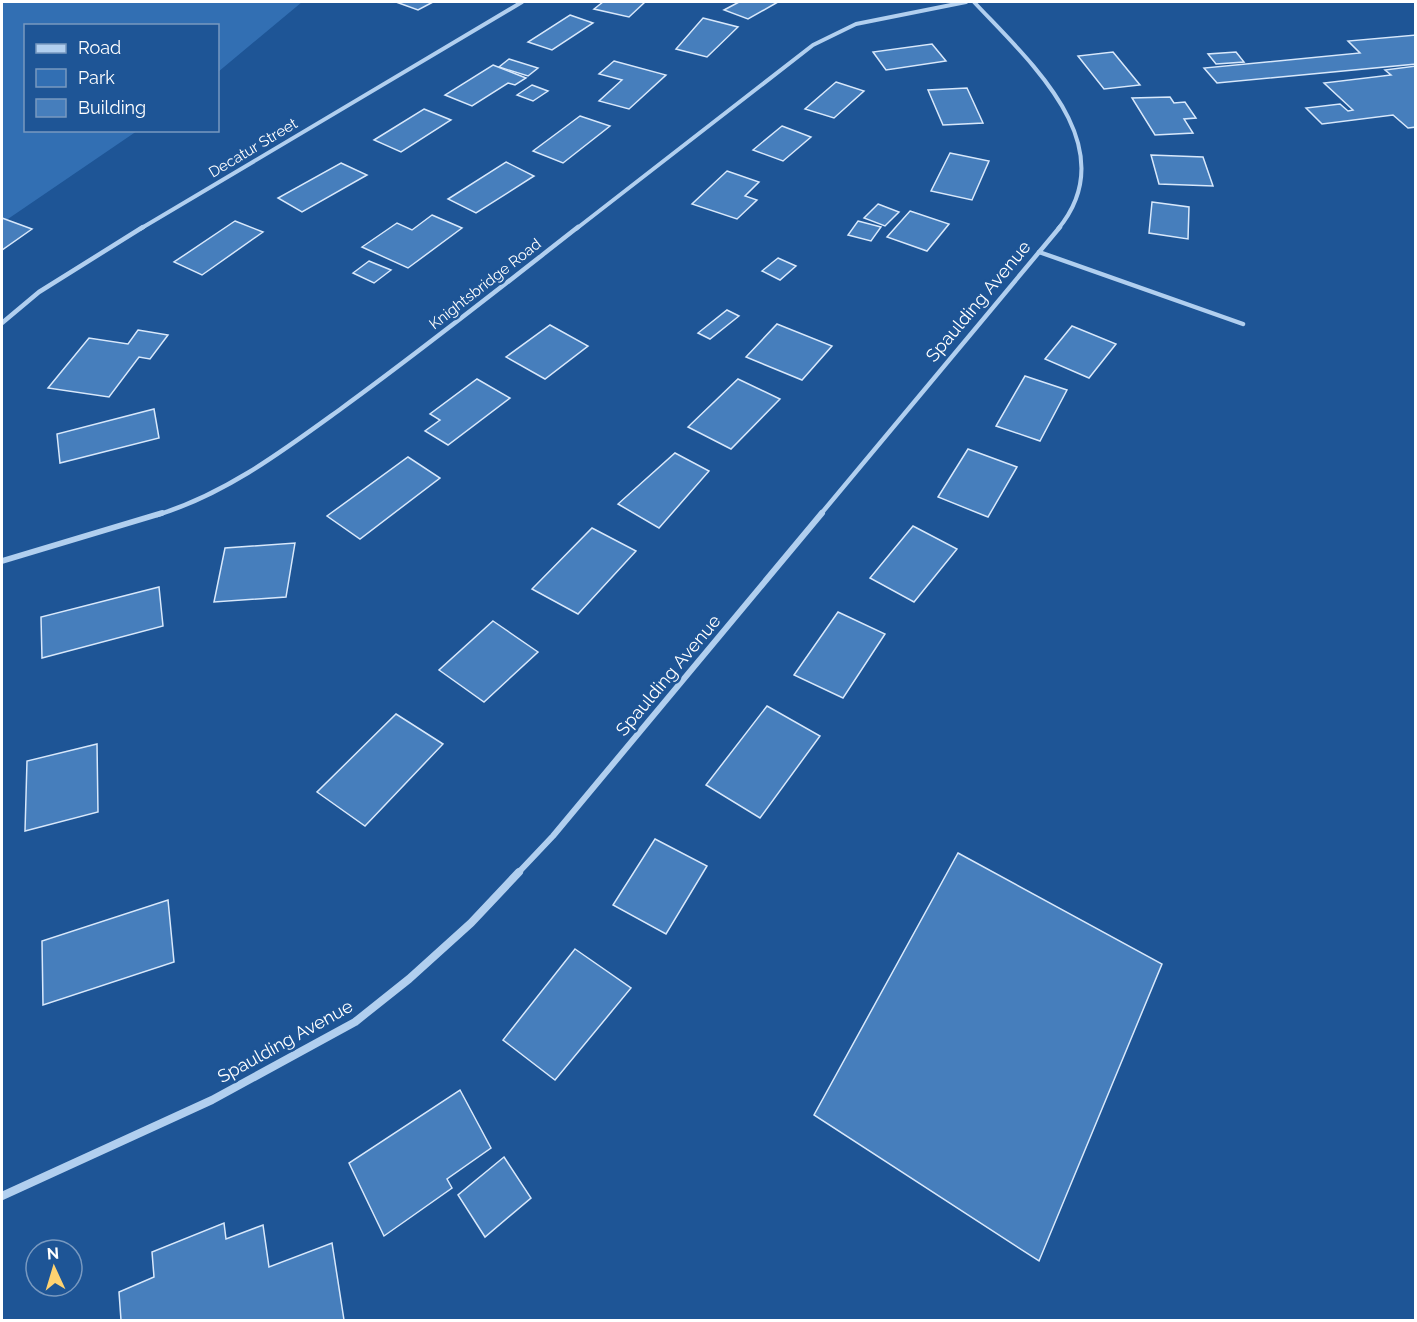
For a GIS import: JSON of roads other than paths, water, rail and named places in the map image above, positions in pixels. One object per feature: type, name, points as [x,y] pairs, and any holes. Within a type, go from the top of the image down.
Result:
[{"type":"street","name":"Decatur Street","points":[[2,323],[39,292],[108,248],[522,2]]},
{"type":"street","name":"Knightsbridge Road","points":[[2,561],[172,510],[237,480],[275,456],[393,371],[813,45],[856,24],[966,2]]},
{"type":"street","name":"Spaulding Avenue","points":[[2,1196],[212,1100],[355,1022],[409,979],[453,939],[553,836],[1064,222],[1082,180],[1082,149],[1070,119],[1048,86],[974,2]]},
{"type":"street","points":[[1039,252],[1243,324]]}]
